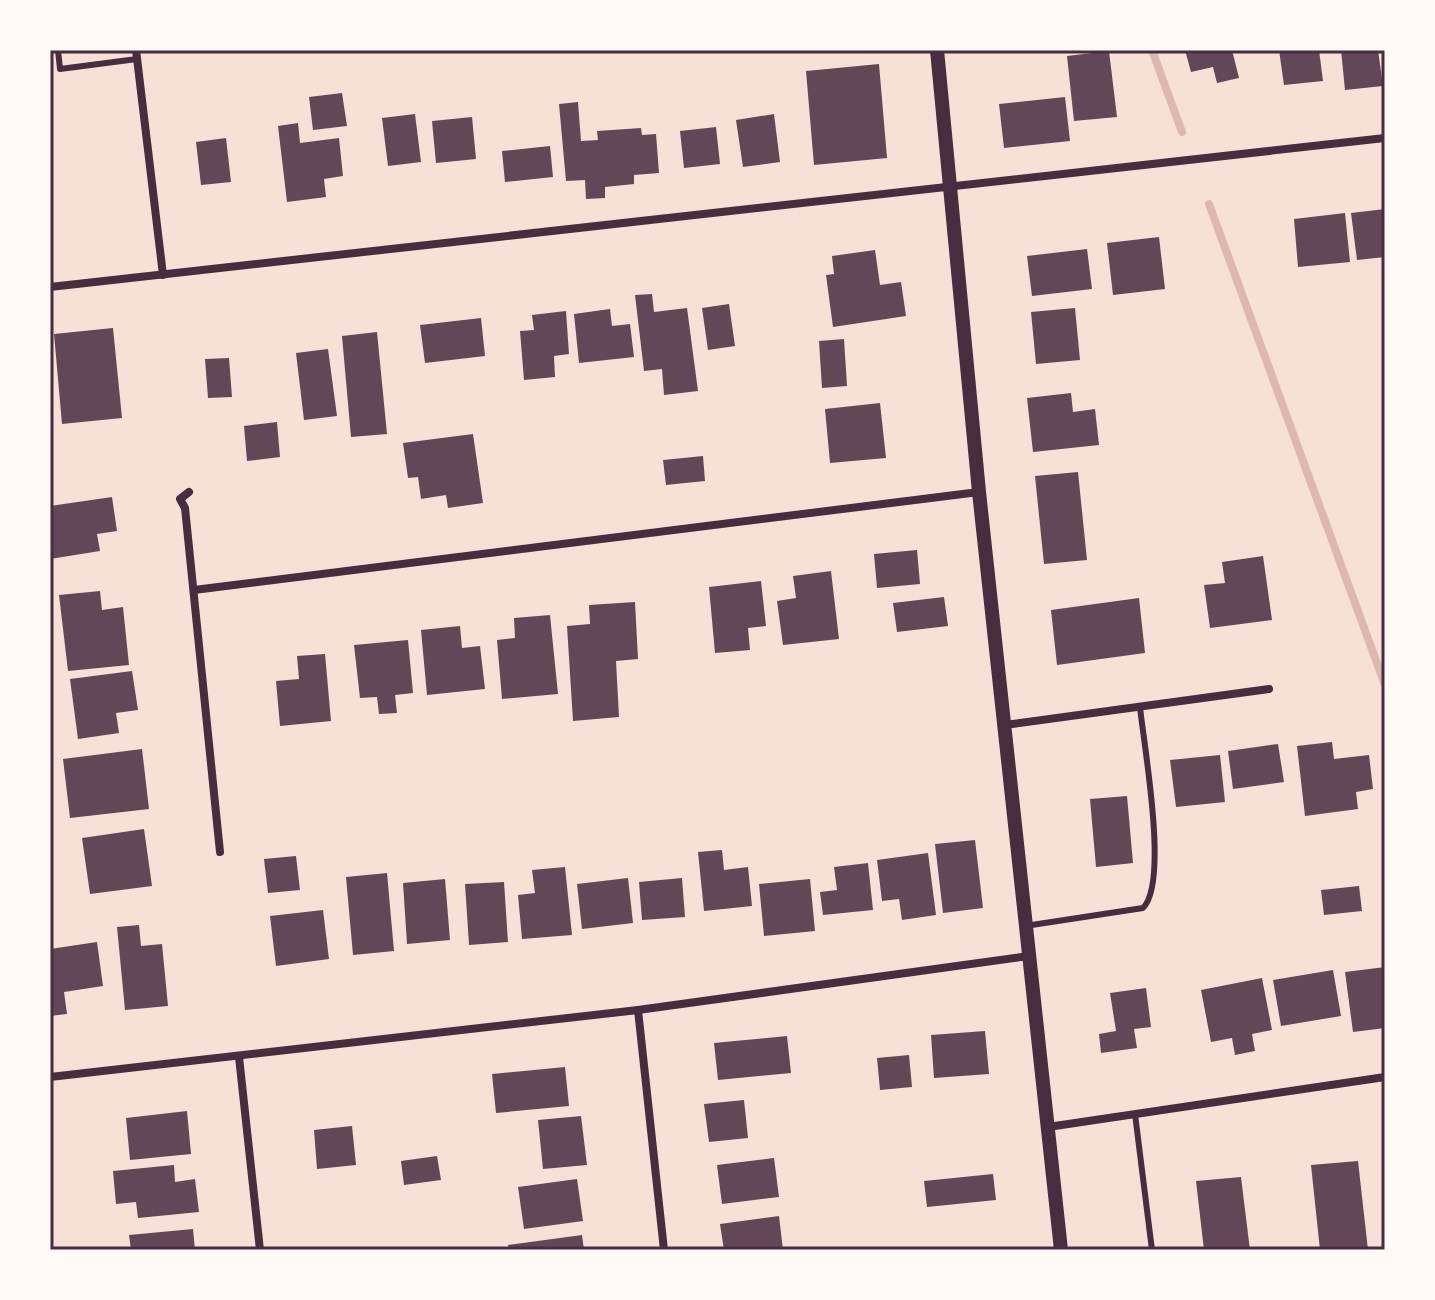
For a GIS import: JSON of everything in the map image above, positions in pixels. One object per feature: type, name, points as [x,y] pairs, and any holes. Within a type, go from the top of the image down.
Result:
[{"type":"street","points":[[937,50],[979,492],[1061,1250]]},
{"type":"street","points":[[137,55],[163,275]]},
{"type":"street","points":[[50,287],[1385,138]]},
{"type":"street","points":[[189,492],[180,499],[185,508],[220,852]]},
{"type":"street","points":[[194,590],[979,492]]},
{"type":"street","points":[[1005,725],[1269,689]]},
{"type":"street","points":[[50,1077],[638,1010],[1029,956]]},
{"type":"street","points":[[638,1010],[664,1250]]},
{"type":"street","points":[[239,1057],[260,1250]]},
{"type":"street","points":[[1048,1127],[1385,1077]]},
{"type":"lane","points":[[58,50],[60,69],[137,55]]},
{"type":"lane","points":[[1025,926],[1143,908],[1151,901],[1156,855],[1140,707]]},
{"type":"lane","points":[[1135,1114],[1152,1250]]},
{"type":"building","points":[[1185,50],[1232,50],[1239,78],[1217,83],[1213,67],[1191,72]]},
{"type":"building","points":[[1279,50],[1319,50],[1323,81],[1284,85]]},
{"type":"building","points":[[1341,50],[1378,50],[1383,86],[1345,90]]},
{"type":"building","points":[[1109,51],[1117,117],[1074,121],[1067,56]]},
{"type":"building","points":[[879,64],[887,158],[814,165],[806,71]]},
{"type":"building","points":[[342,93],[347,126],[313,130],[309,97]]},
{"type":"building","points":[[1065,97],[1070,141],[1004,148],[999,104]]},
{"type":"building","points":[[578,102],[581,141],[598,140],[597,131],[641,128],[642,135],[656,134],[659,173],[634,175],[634,184],[605,187],[605,198],[586,199],[585,180],[566,181],[559,104]]},
{"type":"building","points":[[415,114],[421,162],[388,166],[382,118]]},
{"type":"building","points":[[774,114],[780,162],[743,167],[736,120]]},
{"type":"building","points":[[472,117],[476,159],[436,163],[432,121]]},
{"type":"building","points":[[298,123],[300,143],[339,138],[343,176],[324,179],[326,197],[287,202],[278,126]]},
{"type":"building","points":[[716,127],[720,164],[684,168],[680,131]]},
{"type":"building","points":[[226,138],[231,182],[201,185],[196,142]]},
{"type":"building","points":[[550,146],[553,177],[505,182],[502,151]]},
{"type":"building","points":[[1385,209],[1385,257],[1357,260],[1351,213]]},
{"type":"building","points":[[1345,213],[1350,262],[1298,267],[1294,219]]},
{"type":"building","points":[[1159,237],[1165,289],[1113,295],[1107,243]]},
{"type":"building","points":[[1087,249],[1092,289],[1032,296],[1027,256]]},
{"type":"building","points":[[875,250],[880,285],[901,282],[906,316],[833,327],[826,275],[834,274],[832,256]]},
{"type":"building","points":[[652,294],[654,312],[687,308],[698,391],[664,395],[662,369],[644,371],[635,295]]},
{"type":"building","points":[[729,304],[735,346],[708,350],[702,308]]},
{"type":"building","points":[[1075,308],[1080,360],[1036,364],[1031,312]]},
{"type":"building","points":[[610,309],[612,326],[630,324],[634,357],[579,363],[574,314]]},
{"type":"building","points":[[566,311],[569,354],[554,356],[555,377],[524,380],[520,331],[534,330],[532,315]]},
{"type":"building","points":[[481,318],[485,356],[425,363],[420,325]]},
{"type":"building","points":[[113,328],[122,418],[62,424],[54,334]]},
{"type":"building","points":[[377,332],[387,434],[351,437],[342,336]]},
{"type":"building","points":[[844,339],[847,386],[822,388],[819,341]]},
{"type":"building","points":[[328,349],[337,416],[304,420],[296,353]]},
{"type":"building","points":[[229,358],[232,397],[208,398],[205,359]]},
{"type":"building","points":[[1071,393],[1073,412],[1095,409],[1099,445],[1033,452],[1027,398]]},
{"type":"building","points":[[880,403],[886,458],[830,463],[825,409]]},
{"type":"building","points":[[277,422],[280,457],[247,461],[244,426]]},
{"type":"building","points":[[473,434],[483,503],[448,508],[446,495],[421,499],[418,477],[408,478],[403,443]]},
{"type":"building","points":[[703,456],[705,481],[666,485],[663,460]]},
{"type":"building","points":[[1078,472],[1087,560],[1044,564],[1035,476]]},
{"type":"building","points":[[112,497],[117,531],[97,534],[100,551],[50,559],[50,506]]},
{"type":"building","points":[[917,550],[920,584],[877,588],[874,554]]},
{"type":"building","points":[[1263,556],[1272,620],[1210,628],[1204,585],[1225,583],[1222,562]]},
{"type":"building","points":[[831,571],[839,639],[783,645],[777,601],[796,598],[793,576]]},
{"type":"building","points":[[761,581],[766,626],[748,628],[750,650],[715,653],[709,587]]},
{"type":"building","points":[[100,591],[102,610],[123,607],[129,665],[68,671],[59,595]]},
{"type":"building","points":[[944,597],[948,626],[897,632],[893,603]]},
{"type":"building","points":[[1139,598],[1145,653],[1057,665],[1051,610]]},
{"type":"building","points":[[635,602],[638,659],[616,661],[619,717],[573,721],[567,626],[590,624],[589,605]]},
{"type":"building","points":[[550,615],[558,694],[502,699],[497,640],[515,638],[514,618]]},
{"type":"building","points":[[460,626],[462,648],[480,646],[485,689],[427,695],[421,630]]},
{"type":"building","points":[[408,640],[413,693],[395,695],[397,713],[379,714],[377,697],[360,698],[354,645]]},
{"type":"building","points":[[325,654],[331,721],[280,726],[276,681],[299,679],[297,656]]},
{"type":"building","points":[[132,671],[138,710],[116,713],[119,733],[78,739],[70,679]]},
{"type":"building","points":[[1332,742],[1334,759],[1369,755],[1373,789],[1356,792],[1358,809],[1305,816],[1297,746]]},
{"type":"building","points":[[1278,744],[1284,782],[1233,789],[1228,751]]},
{"type":"building","points":[[142,749],[149,809],[70,818],[63,759]]},
{"type":"building","points":[[1220,755],[1225,802],[1176,807],[1170,760]]},
{"type":"building","points":[[1127,796],[1133,863],[1096,867],[1090,799]]},
{"type":"building","points":[[144,829],[152,886],[90,894],[82,838]]},
{"type":"building","points":[[975,840],[983,908],[943,913],[935,844]]},
{"type":"building","points":[[722,850],[724,870],[748,867],[752,906],[704,911],[698,852]]},
{"type":"building","points":[[928,853],[936,915],[902,920],[899,899],[882,901],[877,860]]},
{"type":"building","points":[[296,856],[300,890],[268,893],[264,859]]},
{"type":"building","points":[[868,863],[873,910],[823,915],[820,892],[837,890],[834,867]]},
{"type":"building","points":[[565,867],[572,935],[522,939],[518,895],[535,893],[532,870]]},
{"type":"building","points":[[387,873],[394,951],[353,955],[346,877]]},
{"type":"building","points":[[628,878],[633,923],[582,929],[577,884]]},
{"type":"building","points":[[682,878],[685,917],[642,920],[639,882]]},
{"type":"building","points":[[445,879],[450,940],[407,944],[403,883]]},
{"type":"building","points":[[810,879],[815,931],[764,936],[759,884]]},
{"type":"building","points":[[504,882],[508,942],[469,945],[465,884]]},
{"type":"building","points":[[1359,886],[1362,911],[1324,915],[1321,890]]},
{"type":"building","points":[[323,910],[329,959],[276,966],[270,916]]},
{"type":"building","points":[[139,925],[141,946],[162,944],[168,1006],[125,1010],[117,927]]},
{"type":"building","points":[[97,942],[103,986],[64,992],[67,1014],[50,1016],[50,949]]},
{"type":"building","points":[[1385,967],[1385,1028],[1353,1032],[1345,972]]},
{"type":"building","points":[[1333,970],[1341,1016],[1281,1026],[1273,980]]},
{"type":"building","points":[[1262,978],[1272,1030],[1252,1034],[1255,1051],[1235,1055],[1232,1038],[1211,1042],[1201,990]]},
{"type":"building","points":[[1146,988],[1151,1027],[1134,1029],[1137,1048],[1101,1053],[1099,1034],[1116,1031],[1110,993]]},
{"type":"building","points":[[985,1031],[989,1074],[934,1078],[931,1035]]},
{"type":"building","points":[[787,1036],[791,1073],[718,1080],[714,1043]]},
{"type":"building","points":[[909,1055],[912,1087],[880,1090],[877,1058]]},
{"type":"building","points":[[565,1067],[569,1106],[496,1113],[492,1074]]},
{"type":"building","points":[[744,1100],[748,1138],[709,1142],[704,1104]]},
{"type":"building","points":[[187,1111],[191,1154],[130,1160],[126,1118]]},
{"type":"building","points":[[581,1116],[587,1165],[543,1169],[538,1120]]},
{"type":"building","points":[[352,1126],[356,1165],[317,1169],[314,1130]]},
{"type":"building","points":[[437,1156],[441,1180],[404,1185],[401,1161]]},
{"type":"building","points":[[774,1158],[779,1197],[722,1204],[717,1165]]},
{"type":"building","points":[[1358,1161],[1368,1250],[1320,1250],[1311,1165]]},
{"type":"building","points":[[174,1165],[175,1182],[195,1179],[199,1212],[138,1218],[136,1202],[116,1204],[113,1171]]},
{"type":"building","points":[[993,1174],[996,1200],[927,1207],[924,1181]]},
{"type":"building","points":[[1241,1177],[1250,1250],[1204,1250],[1196,1181]]},
{"type":"building","points":[[577,1179],[583,1221],[524,1229],[518,1187]]},
{"type":"building","points":[[779,1216],[783,1250],[724,1250],[720,1224]]},
{"type":"building","points":[[193,1229],[195,1250],[131,1250],[129,1235]]},
{"type":"building","points":[[582,1235],[584,1250],[509,1250],[508,1245]]},
{"type":"waterway","points":[[1152,50],[1182,132]]},
{"type":"waterway","points":[[1209,204],[1385,685]]}]
